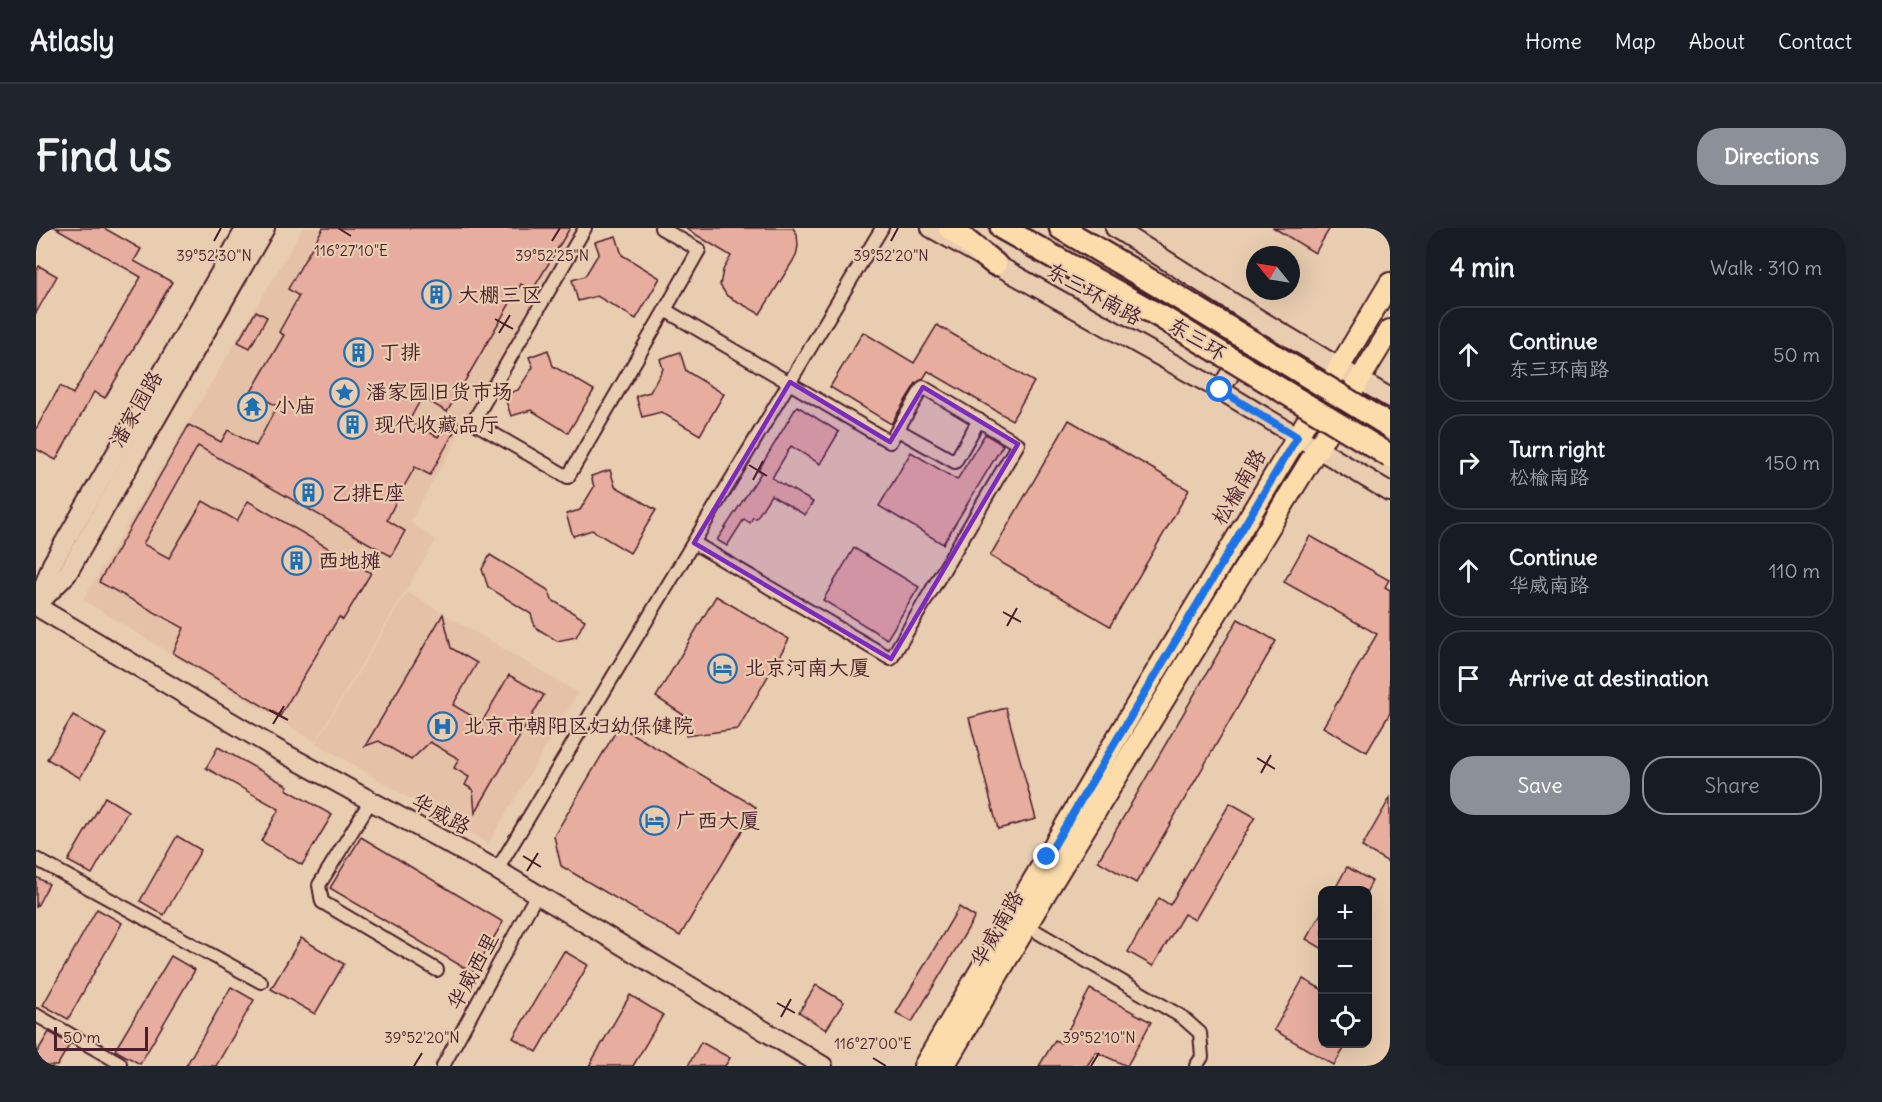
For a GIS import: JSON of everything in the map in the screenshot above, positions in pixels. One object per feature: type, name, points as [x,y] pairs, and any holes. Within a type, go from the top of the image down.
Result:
[{"type":"highway","points":[[951,228],[995,264]]},
{"type":"highway","name":"东三环","points":[[1002,228],[1163,318],[1390,456]]},
{"type":"highway","name":"东三环","points":[[1061,228],[1390,426]]},
{"type":"main road","name":"松榆南路","points":[[1148,685],[1390,283]]},
{"type":"main road","points":[[1360,380],[1390,330]]},
{"type":"main road","name":"华威南路","points":[[944,1066],[1360,380]]},
{"type":"main road","name":"华威南路","points":[[924,1066],[1148,685]]},
{"type":"street","name":"潘家园路","points":[[36,606],[52,564],[246,228]]},
{"type":"street","name":"潘家园路","points":[[36,606],[67,574],[265,228]]},
{"type":"street","points":[[585,228],[473,422],[568,477],[699,250],[662,228]]},
{"type":"street","points":[[497,870],[882,228]]},
{"type":"street","name":"东三环南路","points":[[931,228],[1220,390],[1390,492]]},
{"type":"street","points":[[1115,228],[1262,321],[1360,380],[1389,394]]},
{"type":"street","points":[[665,310],[890,442],[923,387],[1018,444],[891,659],[694,543]]},
{"type":"street","points":[[1220,390],[1262,321]]},
{"type":"street","points":[[898,430],[955,462],[979,420]]},
{"type":"street","name":"华威路","points":[[36,606],[370,802],[497,870],[823,1066]]},
{"type":"street","points":[[370,802],[319,885],[322,902],[437,970]]},
{"type":"street","points":[[36,859],[261,982]]},
{"type":"street","name":"华威西里","points":[[443,1066],[537,894]]},
{"type":"street","points":[[1027,926],[1182,1017],[1200,1033],[1202,1057],[1196,1066]]},
{"type":"street","points":[[36,1015],[120,1063]]},
{"type":"highlighted area","points":[[790,382],[890,442],[923,387],[1018,444],[891,659],[694,543]]},
{"type":"shaded area","name":"潘家园旧货市场","points":[[303,228],[576,228],[410,522],[436,540],[315,742],[83,600]]},
{"type":"shaded area","name":"北京市朝阳区妇幼保健院","points":[[407,592],[578,693],[488,844],[316,743]]},
{"type":"building","points":[[56,228],[104,228],[141,249],[134,261],[172,282],[105,398],[94,392],[56,460],[36,449],[36,429],[60,386],[73,394],[141,277]]},
{"type":"building","name":"潘家园旧货市场","points":[[323,228],[570,228],[532,291],[521,284],[447,412],[422,397],[409,421],[438,437],[450,417],[459,423],[430,475],[415,467],[398,497],[387,520],[405,531],[391,556],[198,446],[143,544],[169,558],[203,501],[237,521],[248,501],[371,573],[343,620],[339,617],[280,716],[173,653],[184,628],[99,582],[189,425],[221,442],[228,430],[256,446],[277,406],[251,392],[284,335],[279,332],[299,296],[288,289]]},
{"type":"building","points":[[685,228],[793,228],[797,234],[796,256],[760,314],[727,296],[720,285],[723,270],[731,256]]},
{"type":"building","points":[[1274,228],[1330,228],[1315,253]]},
{"type":"building","points":[[616,236],[622,255],[660,278],[636,319],[597,296],[578,301],[572,280],[585,276],[599,253],[595,242]]},
{"type":"building","points":[[39,266],[57,276],[36,313],[36,272]]},
{"type":"building","points":[[256,311],[267,317],[250,348],[238,342]]},
{"type":"building","points":[[937,325],[1034,382],[1012,420],[928,371],[923,379],[916,383],[891,424],[830,387],[863,332],[914,363]]},
{"type":"building","points":[[548,350],[553,366],[594,390],[568,433],[531,410],[511,416],[504,395],[518,390],[533,367],[529,357]]},
{"type":"building","points":[[680,352],[686,371],[724,394],[700,435],[661,412],[642,417],[636,396],[650,392],[663,369],[660,359]]},
{"type":"building","points":[[797,406],[839,432],[820,464],[791,446],[772,478],[813,502],[805,515],[771,495],[756,519],[753,517],[750,523],[744,519],[727,546],[717,540],[761,473],[758,471]]},
{"type":"building","points":[[1069,420],[1189,490],[1110,626],[990,556]]},
{"type":"building","points":[[985,434],[1003,445],[943,544],[879,506],[911,452],[957,480]]},
{"type":"building","points":[[610,470],[615,486],[656,510],[630,553],[592,530],[573,536],[566,514],[580,510],[594,487],[591,476]]},
{"type":"building","points":[[1310,536],[1389,580],[1385,587],[1390,590],[1390,713],[1367,752],[1323,727],[1377,634],[1284,582]]},
{"type":"building","points":[[854,548],[919,587],[887,639],[823,600]]},
{"type":"building","points":[[490,555],[548,590],[552,600],[585,620],[576,637],[557,641],[535,627],[531,614],[488,587],[482,569]]},
{"type":"building","name":"北京河南大厦","points":[[716,596],[789,639],[738,729],[686,736],[685,716],[656,697]]},
{"type":"building","points":[[443,614],[451,648],[477,663],[453,705],[482,722],[509,675],[544,695],[475,813],[473,790],[465,785],[469,777],[454,768],[459,759],[430,742],[411,760],[379,741],[365,746]]},
{"type":"building","points":[[1238,619],[1276,641],[1136,883],[1098,861]]},
{"type":"building","points":[[1006,708],[1036,819],[998,829],[969,718]]},
{"type":"building","points":[[73,715],[106,734],[80,778],[47,759]]},
{"type":"building","name":"广西大厦","points":[[619,726],[756,807],[680,936],[561,866],[554,836]]},
{"type":"building","points":[[218,747],[288,786],[286,789],[332,815],[302,865],[261,841],[279,809],[206,768]]},
{"type":"building","points":[[105,797],[128,811],[92,874],[68,861]]},
{"type":"building","points":[[1390,798],[1390,863],[1362,847]]},
{"type":"building","points":[[1230,803],[1255,817],[1195,920],[1184,914],[1153,966],[1128,952],[1159,898],[1170,905]]},
{"type":"building","points":[[177,836],[201,850],[164,915],[140,901]]},
{"type":"building","points":[[361,837],[503,922],[473,973],[330,888]]},
{"type":"building","points":[[1347,867],[1372,881],[1370,886],[1337,886]]},
{"type":"building","points":[[36,877],[49,884],[36,908]]},
{"type":"building","points":[[959,907],[975,917],[912,1022],[896,1013]]},
{"type":"building","points":[[97,909],[122,923],[68,1019],[43,1005]]},
{"type":"building","points":[[1318,919],[1318,946],[1306,939]]},
{"type":"building","points":[[301,938],[344,964],[315,1014],[271,989]]},
{"type":"building","points":[[564,951],[588,965],[537,1052],[513,1038]]},
{"type":"building","points":[[171,956],[195,970],[140,1064],[115,1050]]},
{"type":"building","points":[[1303,979],[1318,987],[1318,1048],[1345,1048],[1334,1065],[1274,1030]]},
{"type":"building","points":[[816,985],[844,1002],[826,1030],[799,1012]]},
{"type":"building","points":[[231,987],[254,1000],[216,1066],[186,1066]]},
{"type":"building","points":[[1090,989],[1151,1022],[1127,1066],[1096,1052],[1087,1066],[1039,1066],[1055,1040],[1061,1043]]},
{"type":"building","points":[[630,995],[663,1015],[633,1066],[589,1066]]},
{"type":"building","points":[[49,1032],[70,1044],[57,1066],[36,1066],[36,1054]]},
{"type":"building","points":[[701,1042],[730,1058],[725,1066],[688,1066]]},
{"type":"place","name":"大棚三区","points":[[437,295]]},
{"type":"place","name":"丁排","points":[[358,352]]},
{"type":"place","name":"潘家园旧货市场","points":[[345,392]]},
{"type":"place","name":"小庙","points":[[253,406]]},
{"type":"place","name":"现代收藏品厅","points":[[353,425]]},
{"type":"place","name":"乙排E座","points":[[309,493]]},
{"type":"place","name":"西地摊","points":[[297,561]]},
{"type":"place","name":"北京河南大厦","points":[[723,668]]},
{"type":"place","name":"北京市朝阳区妇幼保健院","points":[[442,726]]},
{"type":"place","name":"广西大厦","points":[[655,821]]},
{"type":"route","points":[[1047,857],[1297,437],[1220,390]]}]
